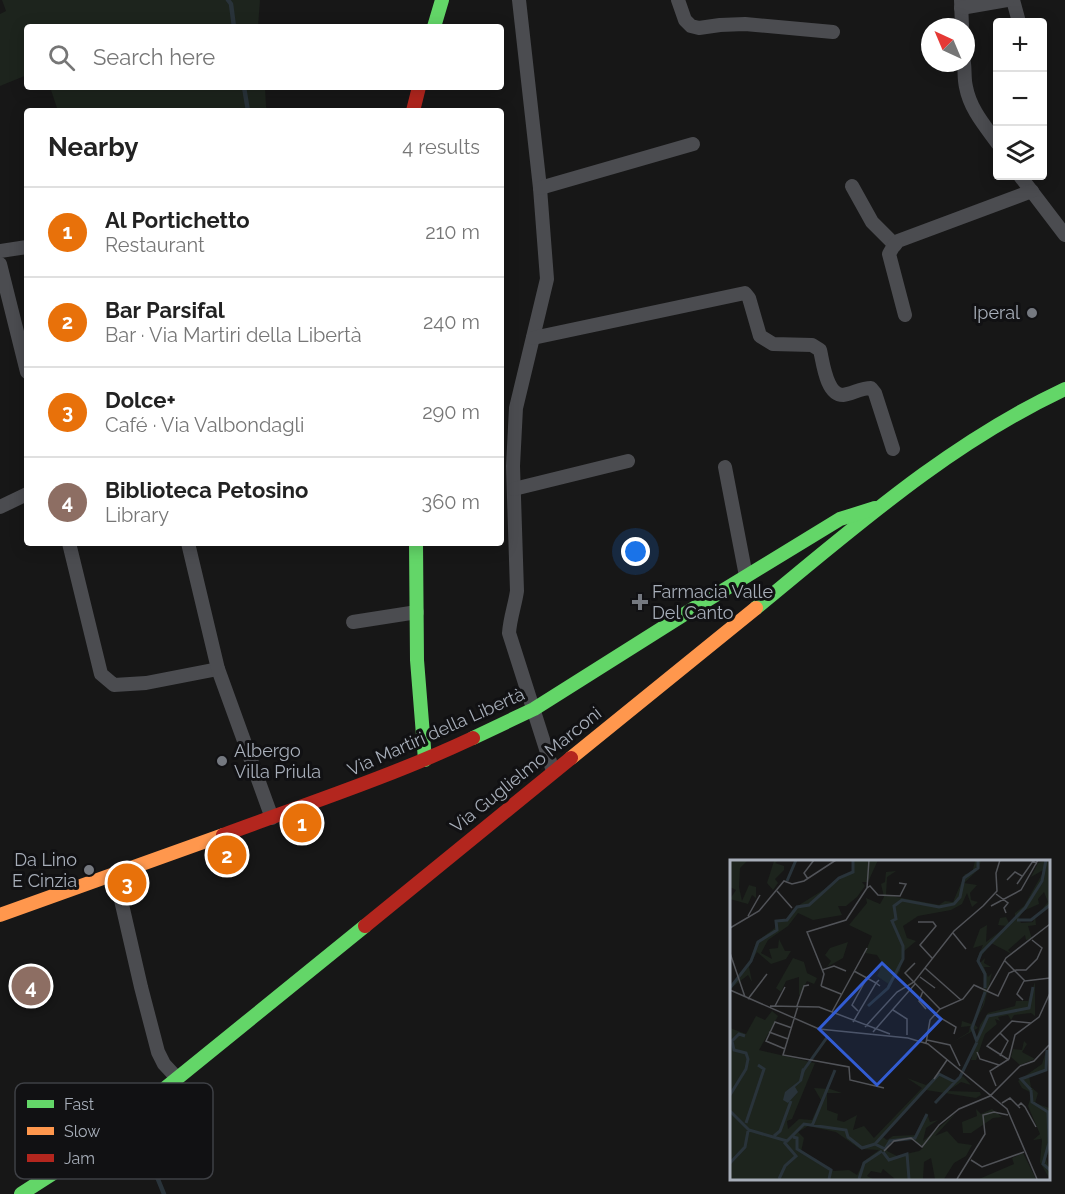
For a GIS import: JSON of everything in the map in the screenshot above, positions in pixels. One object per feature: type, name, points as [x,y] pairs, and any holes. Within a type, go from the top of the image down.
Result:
[{"type":"main road","points":[[435,24],[442,0]]},
{"type":"main road","points":[[414,108],[418,90]]},
{"type":"main road","name":"Via Guglielmo Marconi","points":[[171,1083],[880,506],[977,436],[1033,403],[1065,389]]},
{"type":"main road","name":"Via Martiri della Libertà","points":[[0,915],[272,818],[425,760],[534,710],[840,519],[880,506]]},
{"type":"main road","points":[[416,546],[417,660],[425,760]]},
{"type":"main road","points":[[791,549],[811,546],[818,547],[823,552]]},
{"type":"main road","name":"Via Guglielmo Marconi","points":[[21,1194],[45,1179]]},
{"type":"street","points":[[519,0],[540,188],[547,279],[516,408],[513,466],[517,591],[509,633],[553,771]]},
{"type":"street","points":[[678,0],[685,20],[691,26],[699,28],[745,24],[833,32]]},
{"type":"street","points":[[961,4],[1007,0]]},
{"type":"street","points":[[1013,0],[1018,18]]},
{"type":"street","points":[[964,72],[965,86],[971,104],[978,118],[993,138]]},
{"type":"street","points":[[540,188],[693,144]]},
{"type":"street","points":[[1023,180],[1065,235]]},
{"type":"street","points":[[852,186],[872,222],[895,245]]},
{"type":"street","points":[[905,315],[889,254],[898,241],[1032,191]]},
{"type":"street","points":[[0,251],[24,247]]},
{"type":"street","points":[[0,264],[24,360]]},
{"type":"street","points":[[533,338],[745,292],[749,298],[760,336],[774,344],[812,345],[820,350],[829,387],[835,393],[842,395],[871,388],[875,393],[893,449]]},
{"type":"street","points":[[504,408],[516,408]]},
{"type":"street","points":[[514,489],[628,461]]},
{"type":"street","points":[[725,467],[746,576]]},
{"type":"street","points":[[0,507],[24,495]]},
{"type":"street","points":[[70,546],[101,674],[114,686],[146,683],[218,669]]},
{"type":"street","points":[[189,546],[218,669],[272,818]]},
{"type":"street","points":[[353,622],[417,612]]},
{"type":"street","points":[[115,874],[137,973],[158,1052],[164,1064],[177,1078]]},
{"type":"shaded area","points":[[2,0],[260,0],[258,24],[24,24],[24,76],[0,86],[0,14],[6,11]]},
{"type":"shaded area","points":[[51,90],[265,90],[266,108],[57,108]]},
{"type":"waterway","points":[[228,0],[231,4],[234,24]]},
{"type":"waterway","points":[[244,90],[248,108]]},
{"type":"waterway","points":[[158,1179],[164,1194]]},
{"type":"traffic: fast","points":[[435,24],[442,0]]},
{"type":"traffic: fast","points":[[756,608],[866,518],[942,461],[981,435],[1065,389]]},
{"type":"traffic: fast","points":[[473,738],[534,709],[840,519],[875,508]]},
{"type":"traffic: fast","points":[[416,546],[417,660],[425,760]]},
{"type":"traffic: fast","points":[[171,1083],[365,926]]},
{"type":"traffic: fast","points":[[21,1194],[44,1179]]},
{"type":"traffic: slow","points":[[571,758],[756,608]]},
{"type":"traffic: slow","points":[[0,915],[223,835]]},
{"type":"traffic: jam","points":[[414,108],[418,90]]},
{"type":"traffic: jam","points":[[223,835],[380,777],[473,738]]},
{"type":"traffic: jam","points":[[365,926],[571,758]]},
{"type":"place","name":"Iperal","points":[[1032,313]]},
{"type":"place","name":"Farmacia Valle Del Canto","points":[[640,602]]},
{"type":"place","name":"Albergo Villa Priula","points":[[222,761]]},
{"type":"place","name":"Al Portichetto","points":[[302,823]]},
{"type":"place","name":"Bar Parsifal","points":[[227,855]]},
{"type":"place","name":"Da Lino E Cinzia","points":[[89,870]]},
{"type":"place","name":"Dolce+","points":[[127,883]]},
{"type":"place","name":"Biblioteca Petosino","points":[[31,986]]}]
